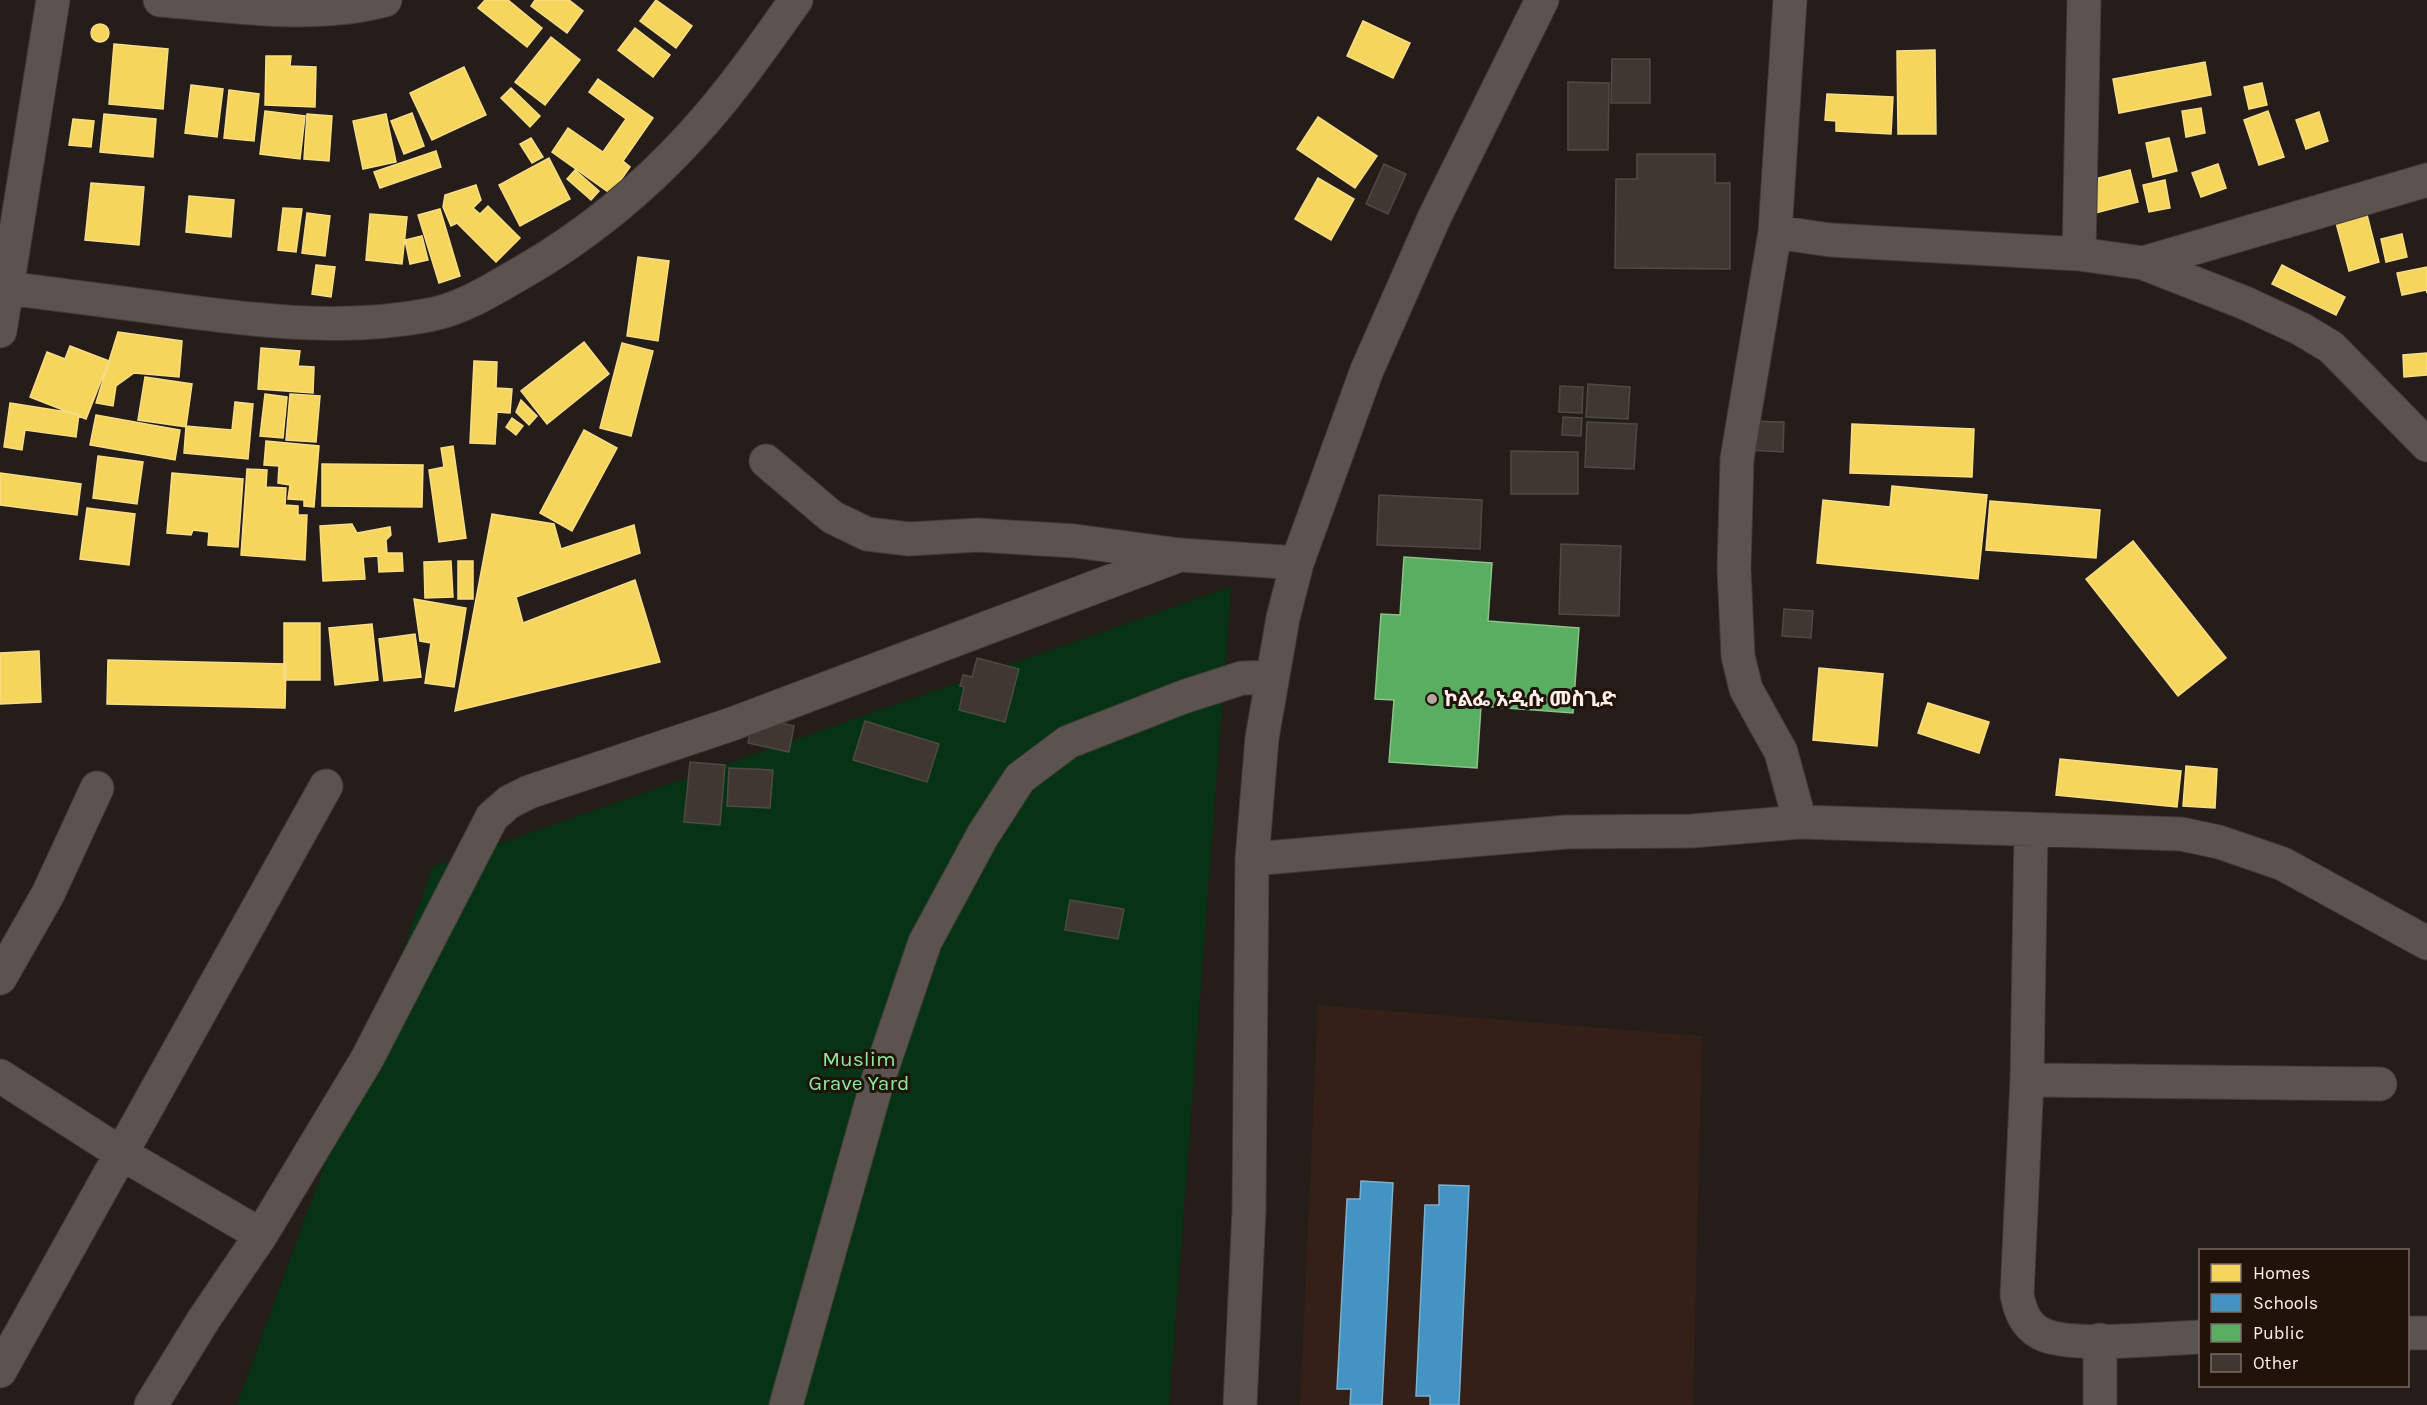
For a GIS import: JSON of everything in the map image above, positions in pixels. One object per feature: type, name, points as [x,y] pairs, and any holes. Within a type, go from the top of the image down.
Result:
[{"type":"street","points":[[0,331],[3,287],[52,0]]},
{"type":"street","points":[[160,0],[295,10],[385,0]]},
{"type":"street","points":[[3,287],[232,318],[307,323],[382,322],[431,315],[466,303],[547,259],[602,220],[648,178],[692,136],[796,0]]},
{"type":"street","points":[[1240,1405],[1249,1210],[1252,859],[1256,794],[1271,677],[1297,563],[1367,370],[1435,216],[1542,0]]},
{"type":"street","points":[[1790,0],[1775,232],[1737,459],[1734,569],[1738,656],[1746,689],[1781,752],[1800,822]]},
{"type":"street","points":[[2079,254],[2084,0]]},
{"type":"street","points":[[2143,264],[2427,180]]},
{"type":"street","points":[[1775,232],[1830,240],[2079,254],[2143,264],[2245,303],[2301,329],[2331,347],[2425,441]]},
{"type":"street","points":[[766,461],[832,517],[867,534],[909,539],[978,535],[1075,540],[1180,555],[1297,563]]},
{"type":"street","points":[[151,1405],[204,1319],[261,1235],[367,1059],[492,817],[509,802],[529,792],[755,716],[1180,555]]},
{"type":"street","points":[[786,1405],[877,1083],[924,942],[983,835],[1020,778],[1068,742],[1232,681],[1242,678],[1271,677]]},
{"type":"street","points":[[0,1371],[326,786]]},
{"type":"street","points":[[0,978],[48,894],[97,788]]},
{"type":"street","points":[[1252,859],[1566,832],[1692,831],[1800,822],[2181,834],[2219,842],[2283,864],[2427,943]]},
{"type":"street","points":[[2031,830],[2027,1080],[2017,1295],[2020,1309],[2027,1323],[2050,1338],[2100,1340],[2199,1336]]},
{"type":"street","points":[[0,1076],[122,1154],[261,1235]]},
{"type":"street","points":[[2027,1080],[2380,1084]]},
{"type":"street","points":[[2409,1333],[2427,1333]]},
{"type":"street","points":[[2100,1340],[2100,1405]]},
{"type":"shaded area","points":[[1318,1005],[1702,1036],[1693,1405],[1300,1405]]},
{"type":"green space","name":"Muslim Grave Yard","points":[[1231,587],[1169,1405],[237,1405],[433,867]]},
{"type":"building: Homes","points":[[485,0],[508,0],[542,28],[527,47],[478,8]]},
{"type":"building: Homes","points":[[535,0],[569,0],[583,11],[567,33],[531,6]]},
{"type":"building: Homes","points":[[656,0],[692,26],[676,48],[640,21]]},
{"type":"building: Homes","points":[[1363,21],[1410,43],[1393,78],[1347,56]]},
{"type":"building: Homes","points":[[100,24],[106,27],[109,33],[106,39],[100,42],[94,39],[91,33],[94,27]]},
{"type":"building: Homes","points":[[635,28],[670,55],[653,77],[618,50]]},
{"type":"building: Homes","points":[[551,37],[580,60],[545,105],[515,82]]},
{"type":"building: Homes","points":[[114,44],[168,49],[163,109],[109,104]]},
{"type":"building: Homes","points":[[1935,50],[1936,134],[1898,134],[1897,51]]},
{"type":"building: Homes","points":[[266,56],[291,56],[290,66],[316,67],[315,107],[265,105]]},
{"type":"building: Homes","points":[[2205,62],[2211,95],[2119,113],[2113,79]]},
{"type":"building: Homes","points":[[464,67],[486,115],[432,140],[410,93]]},
{"type":"building: Homes","points":[[598,79],[653,118],[623,161],[630,167],[611,194],[552,152],[568,128],[603,152],[626,119],[589,92]]},
{"type":"building: Homes","points":[[2262,83],[2267,105],[2249,109],[2244,87]]},
{"type":"building: Homes","points":[[191,85],[223,89],[217,137],[185,133]]},
{"type":"building: Homes","points":[[511,88],[540,116],[530,127],[501,98]]},
{"type":"building: Homes","points":[[229,90],[259,94],[254,141],[224,138]]},
{"type":"building: Homes","points":[[1827,94],[1893,97],[1891,134],[1836,131],[1836,121],[1825,120]]},
{"type":"building: Homes","points":[[2201,108],[2205,133],[2186,137],[2182,111]]},
{"type":"building: Homes","points":[[265,111],[305,116],[300,159],[260,154]]},
{"type":"building: Homes","points":[[2268,111],[2284,157],[2259,165],[2244,120]]},
{"type":"building: Homes","points":[[2319,112],[2328,141],[2306,149],[2296,120]]},
{"type":"building: Homes","points":[[412,113],[424,146],[404,154],[391,121]]},
{"type":"building: Homes","points":[[104,114],[156,119],[153,157],[100,152]]},
{"type":"building: Homes","points":[[307,114],[332,116],[329,161],[304,159]]},
{"type":"building: Homes","points":[[386,114],[396,162],[363,169],[353,121]]},
{"type":"building: Homes","points":[[1318,117],[1377,156],[1355,188],[1297,149]]},
{"type":"building: Homes","points":[[73,119],[94,121],[91,147],[69,145]]},
{"type":"building: Homes","points":[[531,138],[543,157],[532,163],[520,144]]},
{"type":"building: Homes","points":[[2169,138],[2177,171],[2153,177],[2146,143]]},
{"type":"building: Homes","points":[[436,151],[441,167],[380,188],[374,172]]},
{"type":"building: Homes","points":[[549,158],[570,199],[520,226],[499,185]]},
{"type":"building: Homes","points":[[2218,164],[2226,188],[2201,197],[2192,173]]},
{"type":"building: Homes","points":[[575,170],[599,191],[591,200],[567,179]]},
{"type":"building: Homes","points":[[2130,170],[2138,202],[2095,213],[2087,181]]},
{"type":"building: Homes","points":[[1318,178],[1354,199],[1331,240],[1295,219]]},
{"type":"building: Homes","points":[[2165,180],[2170,208],[2149,212],[2143,185]]},
{"type":"building: Homes","points":[[91,183],[144,187],[139,245],[85,240]]},
{"type":"building: Homes","points":[[476,185],[481,200],[473,208],[480,214],[488,206],[520,238],[496,262],[457,223],[451,226],[443,207],[445,195]]},
{"type":"building: Homes","points":[[189,196],[234,200],[231,237],[186,232]]},
{"type":"building: Homes","points":[[283,208],[302,209],[296,252],[278,250]]},
{"type":"building: Homes","points":[[440,209],[460,276],[439,283],[418,215]]},
{"type":"building: Homes","points":[[2366,211],[2379,262],[2349,271],[2335,219]]},
{"type":"building: Homes","points":[[307,213],[330,216],[325,256],[302,253]]},
{"type":"building: Homes","points":[[370,214],[407,217],[402,264],[366,260]]},
{"type":"building: Homes","points":[[2402,234],[2407,257],[2386,262],[2381,239]]},
{"type":"building: Homes","points":[[422,236],[428,260],[410,264],[405,240]]},
{"type":"building: Homes","points":[[638,257],[669,261],[658,341],[627,336]]},
{"type":"building: Homes","points":[[316,265],[335,267],[331,297],[312,294]]},
{"type":"building: Homes","points":[[2282,265],[2345,297],[2336,315],[2272,284]]},
{"type":"building: Homes","points":[[2427,267],[2427,293],[2426,290],[2402,295],[2397,273]]},
{"type":"building: Homes","points":[[118,332],[182,341],[179,377],[134,373],[116,386],[113,406],[96,403]]},
{"type":"building: Homes","points":[[584,342],[609,374],[547,424],[521,391]]},
{"type":"building: Homes","points":[[622,343],[653,351],[631,436],[600,428]]},
{"type":"building: Homes","points":[[70,346],[109,361],[86,419],[30,397],[47,352],[65,359]]},
{"type":"building: Homes","points":[[261,348],[300,351],[298,366],[314,367],[313,393],[258,389]]},
{"type":"building: Homes","points":[[2427,353],[2427,375],[2404,377],[2403,355]]},
{"type":"building: Homes","points":[[474,361],[497,362],[496,388],[512,389],[510,413],[497,412],[495,444],[470,443]]},
{"type":"building: Homes","points":[[145,377],[192,384],[186,427],[138,420]]},
{"type":"building: Homes","points":[[265,394],[287,397],[283,438],[260,436]]},
{"type":"building: Homes","points":[[290,394],[320,396],[316,442],[286,440]]},
{"type":"building: Homes","points":[[521,400],[537,416],[529,425],[516,412]]},
{"type":"building: Homes","points":[[235,402],[253,404],[248,459],[184,453],[186,426],[232,430]]},
{"type":"building: Homes","points":[[10,403],[79,414],[76,437],[25,430],[22,450],[4,447]]},
{"type":"building: Homes","points":[[96,415],[180,430],[175,460],[90,445]]},
{"type":"building: Homes","points":[[512,418],[523,426],[516,435],[506,427]]},
{"type":"building: Homes","points":[[1852,424],[1974,429],[1972,477],[1850,473]]},
{"type":"building: Homes","points":[[584,430],[617,448],[572,531],[540,513]]},
{"type":"building: Homes","points":[[266,441],[319,446],[314,507],[304,506],[304,500],[288,499],[290,485],[278,483],[279,466],[264,465]]},
{"type":"building: Homes","points":[[453,446],[466,538],[439,542],[429,470],[444,467],[441,448]]},
{"type":"building: Homes","points":[[98,456],[143,462],[137,504],[93,498]]},
{"type":"building: Homes","points":[[322,464],[423,465],[422,507],[322,506]]},
{"type":"building: Homes","points":[[247,469],[267,470],[266,487],[286,488],[285,505],[298,506],[298,515],[307,515],[305,560],[241,555]]},
{"type":"building: Homes","points":[[0,473],[81,484],[77,515],[0,505]]},
{"type":"building: Homes","points":[[172,473],[243,479],[238,547],[208,545],[209,532],[193,530],[191,535],[167,533]]},
{"type":"building: Homes","points":[[1892,486],[1987,495],[1978,579],[1817,563],[1823,500],[1890,507]]},
{"type":"building: Homes","points":[[1990,501],[2100,510],[2096,558],[1986,550]]},
{"type":"building: Homes","points":[[87,508],[135,514],[129,565],[80,559]]},
{"type":"building: Homes","points":[[492,514],[554,524],[561,549],[634,525],[640,553],[516,597],[523,623],[635,580],[660,662],[455,711]]},
{"type":"building: Homes","points":[[352,524],[357,533],[390,527],[391,535],[386,540],[387,553],[402,553],[403,571],[379,572],[378,556],[363,557],[365,579],[323,581],[320,526]]},
{"type":"building: Homes","points":[[2133,541],[2226,658],[2178,696],[2086,579]]},
{"type":"building: Homes","points":[[451,561],[453,597],[425,598],[424,562]]},
{"type":"building: Homes","points":[[458,561],[473,561],[473,599],[458,599]]},
{"type":"building: Homes","points":[[414,599],[466,608],[454,687],[425,683],[431,643],[420,641]]},
{"type":"building: Homes","points":[[284,623],[320,623],[320,680],[284,680]]},
{"type":"building: Homes","points":[[372,624],[378,680],[335,685],[329,628]]},
{"type":"building: Homes","points":[[415,634],[421,677],[384,681],[379,639]]},
{"type":"building: Homes","points":[[39,651],[41,702],[0,704],[0,653]]},
{"type":"building: Homes","points":[[108,660],[286,664],[285,708],[107,704]]},
{"type":"building: Homes","points":[[1819,668],[1883,674],[1877,746],[1813,740]]},
{"type":"building: Homes","points":[[1928,703],[1989,722],[1979,753],[1918,733]]},
{"type":"building: Homes","points":[[2060,759],[2181,771],[2177,807],[2056,795]]},
{"type":"building: Homes","points":[[2186,766],[2217,769],[2215,808],[2183,806]]},
{"type":"building: Schools","points":[[1361,1181],[1393,1183],[1382,1405],[1350,1405],[1351,1389],[1337,1389],[1347,1199],[1360,1199]]},
{"type":"building: Schools","points":[[1439,1185],[1469,1186],[1459,1405],[1430,1405],[1430,1396],[1416,1396],[1425,1205],[1439,1205]]},
{"type":"building: Public","points":[[1404,557],[1492,563],[1488,621],[1579,628],[1573,713],[1481,706],[1477,768],[1389,762],[1394,700],[1375,699],[1381,614],[1400,615]]},
{"type":"building: Other","points":[[1612,59],[1650,59],[1650,103],[1611,103]]},
{"type":"building: Other","points":[[1568,82],[1609,83],[1608,150],[1568,150]]},
{"type":"building: Other","points":[[1637,154],[1715,154],[1715,183],[1730,183],[1730,269],[1615,268],[1616,179],[1637,179]]},
{"type":"building: Other","points":[[1384,164],[1406,174],[1388,214],[1366,204]]},
{"type":"building: Other","points":[[1588,384],[1630,387],[1628,419],[1586,417]]},
{"type":"building: Other","points":[[1560,386],[1583,387],[1582,413],[1559,412]]},
{"type":"building: Other","points":[[1563,417],[1582,418],[1581,436],[1562,435]]},
{"type":"building: Other","points":[[1750,421],[1784,422],[1783,452],[1749,450]]},
{"type":"building: Other","points":[[1587,422],[1637,424],[1634,469],[1585,467]]},
{"type":"building: Other","points":[[1511,451],[1578,452],[1578,494],[1511,494]]},
{"type":"building: Other","points":[[1379,495],[1482,500],[1480,549],[1377,545]]},
{"type":"building: Other","points":[[1561,544],[1621,546],[1619,616],[1559,614]]},
{"type":"building: Other","points":[[1784,609],[1813,611],[1811,638],[1782,636]]},
{"type":"building: Other","points":[[977,658],[1019,669],[1005,722],[959,710],[964,687],[960,686],[963,675],[972,677]]},
{"type":"building: Other","points":[[754,717],[794,726],[789,752],[748,743]]},
{"type":"building: Other","points":[[865,721],[939,744],[927,782],[853,760]]},
{"type":"building: Other","points":[[690,762],[725,765],[720,825],[684,822]]},
{"type":"building: Other","points":[[729,768],[773,770],[770,808],[727,806]]},
{"type":"building: Other","points":[[1070,900],[1124,909],[1118,939],[1065,930]]},
{"type":"place","name":"ኮልፌ አዲሱ መስጊድ","points":[[1432,699]]}]
